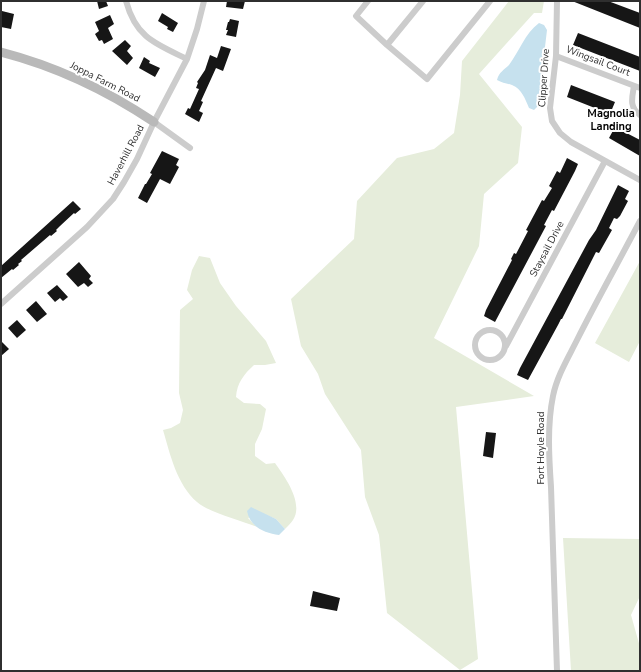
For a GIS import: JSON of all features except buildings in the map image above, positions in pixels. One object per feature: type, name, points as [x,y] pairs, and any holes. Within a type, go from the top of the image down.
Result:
[{"type":"street","points":[[126,1],[134,22],[145,36],[153,42],[187,60]]},
{"type":"street","name":"Haverhill Road","points":[[1,304],[101,214],[124,182],[187,60],[204,1]]},
{"type":"street","points":[[368,1],[356,16],[427,79],[490,1]]},
{"type":"street","points":[[387,45],[423,1]]},
{"type":"street","name":"Clipper Drive","points":[[557,1],[556,56],[550,108],[552,121],[566,139],[640,180]]},
{"type":"street","name":"Joppa Farm Road","points":[[1,52],[42,65],[82,81],[120,101],[154,122],[190,148]]},
{"type":"street","name":"Wingsail Court","points":[[556,56],[637,87],[631,106],[634,111],[640,115]]},
{"type":"street","name":"Staysail Drive","points":[[506,346],[503,336],[490,330],[480,333],[475,347],[480,356],[489,360],[498,358],[502,355],[605,161]]},
{"type":"street","name":"Fort Hoyle Road","points":[[557,671],[549,462],[550,418],[553,395],[558,379],[588,317],[640,221]]},
{"type":"green space","points":[[509,1],[544,1],[542,13],[534,13],[479,74],[522,127],[518,163],[484,194],[479,246],[434,338],[534,396],[456,407],[478,659],[460,670],[387,613],[379,535],[365,497],[361,450],[325,394],[318,374],[301,346],[291,299],[354,239],[357,201],[397,158],[434,149],[454,133],[460,95],[462,61]]},
{"type":"green space","points":[[199,256],[210,258],[220,283],[236,306],[266,341],[276,363],[254,365],[242,379],[238,387],[236,397],[244,403],[260,404],[266,409],[262,429],[255,444],[255,456],[266,464],[275,463],[284,475],[292,490],[295,498],[296,513],[293,520],[285,529],[276,519],[264,514],[248,518],[257,527],[209,510],[197,502],[184,487],[179,478],[168,449],[163,430],[180,423],[183,410],[179,393],[180,310],[193,299],[187,290],[192,270]]},
{"type":"green space","points":[[640,261],[640,341],[629,362],[595,343]]},
{"type":"green space","points":[[563,538],[640,539],[640,596],[631,615],[640,647],[640,671],[571,671]]},
{"type":"water","points":[[539,23],[544,25],[547,30],[538,106],[534,110],[529,108],[523,95],[518,89],[512,85],[497,80],[500,73],[513,60],[530,32]]},
{"type":"water","points":[[251,507],[276,519],[285,529],[279,535],[269,533],[259,528],[251,521],[249,517],[247,511]]},
{"type":"district","name":"Magnolia Landing","points":[[611,119]]}]
